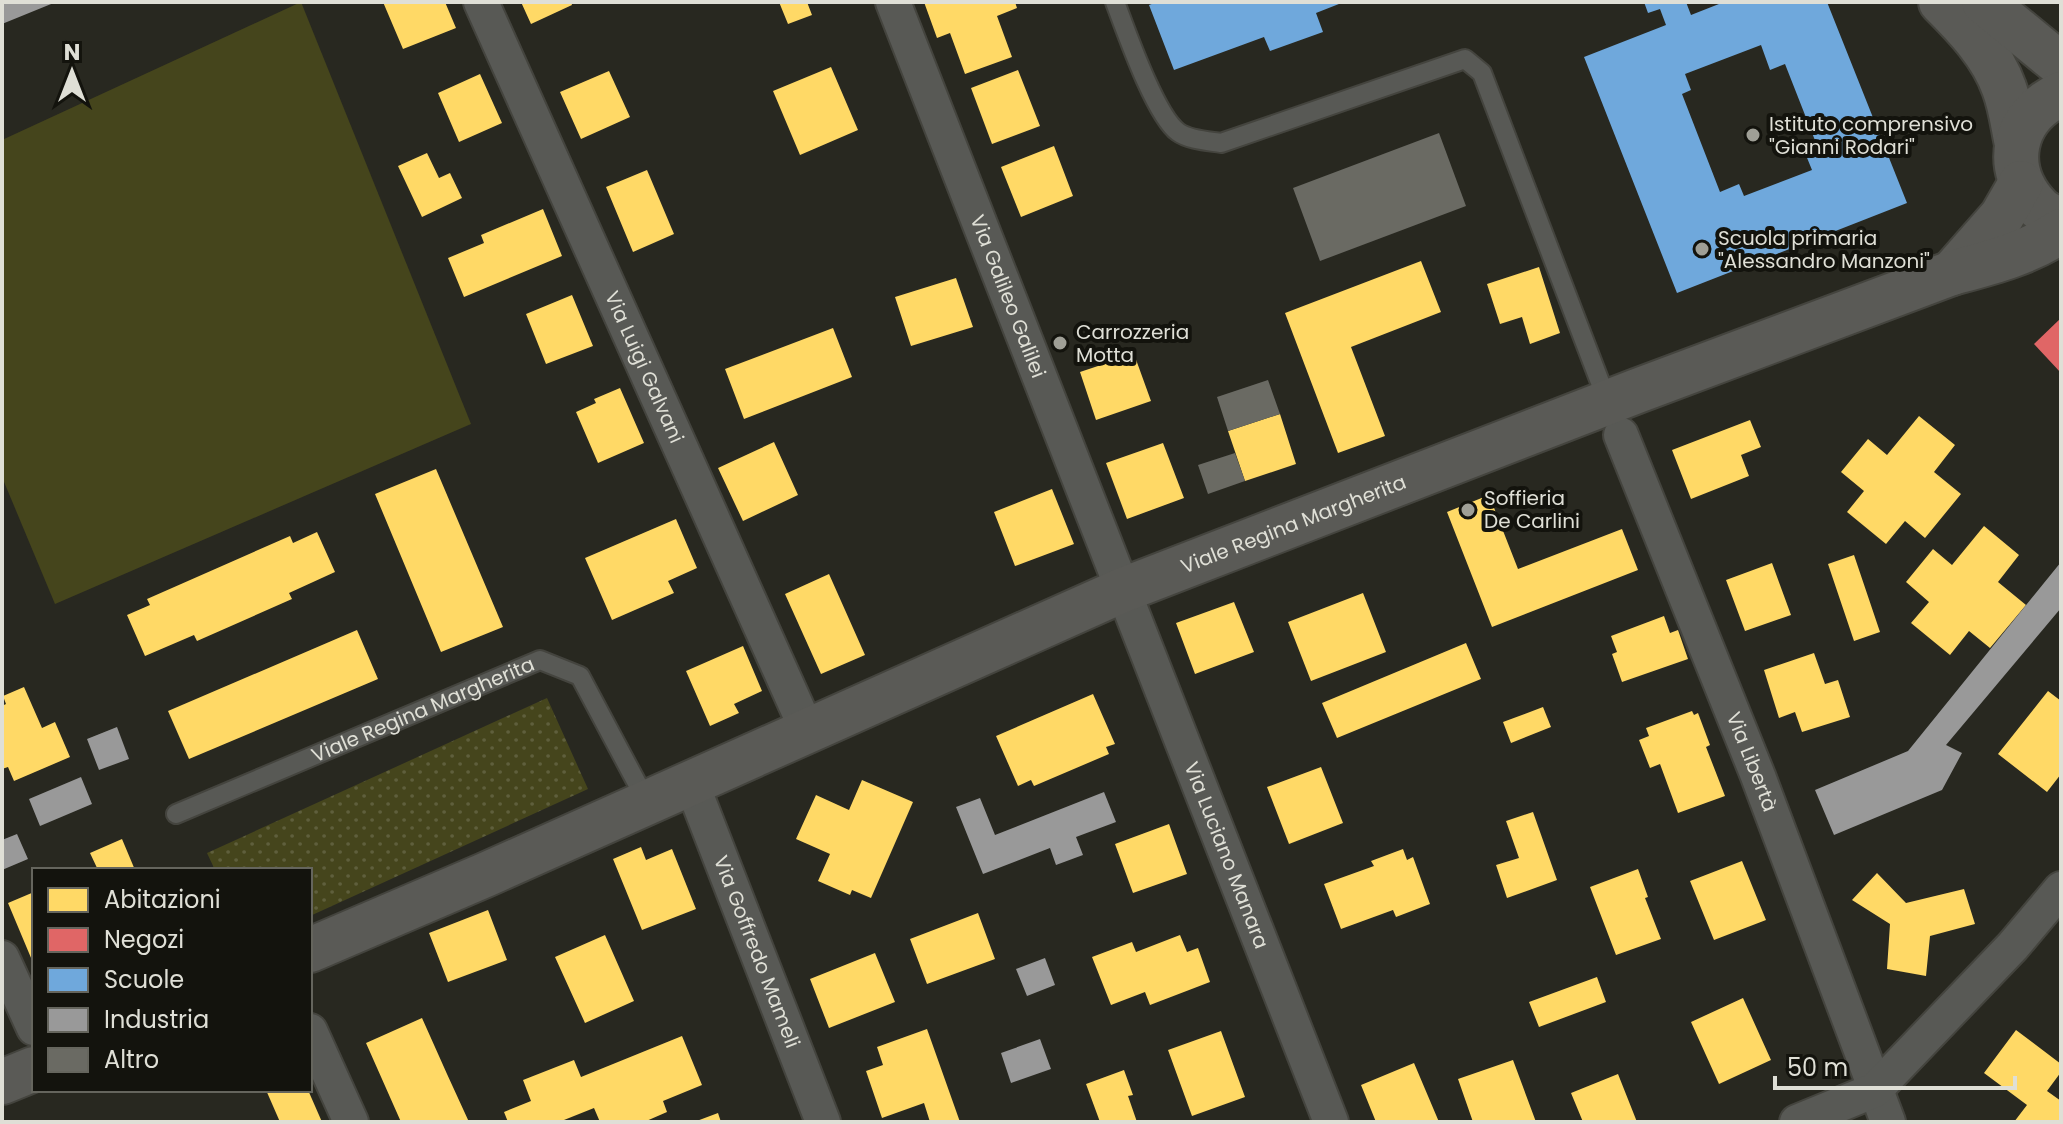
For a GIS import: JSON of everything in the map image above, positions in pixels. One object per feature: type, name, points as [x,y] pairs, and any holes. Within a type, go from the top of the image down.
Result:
[{"type":"street","name":"Via Luigi Galvani","points":[[481,2],[807,730]]},
{"type":"street","name":"Via Galileo Galilei","points":[[893,2],[1123,590]]},
{"type":"street","points":[[1941,2],[1970,31],[1989,59],[2004,88],[2019,164],[2041,210],[2061,221]]},
{"type":"street","points":[[1984,2],[2061,65]]},
{"type":"street","name":"Viale Regina Margherita","points":[[1952,273],[2002,216],[2019,164],[2025,122],[2046,100],[2061,94]]},
{"type":"street","name":"Viale Regina Margherita","points":[[312,949],[1123,590],[1615,419],[1952,273],[1995,261],[2046,241],[2061,231]]},
{"type":"street","name":"Via Libertà","points":[[1615,419],[1758,776],[1888,1122]]},
{"type":"street","name":"Via Luciano Manara","points":[[1123,590],[1331,1122]]},
{"type":"street","name":"Via Goffredo Mameli","points":[[691,782],[823,1122]]},
{"type":"street","points":[[1797,1122],[1875,1090],[2013,946],[2061,889]]},
{"type":"street","points":[[2,958],[32,1024]]},
{"type":"street","points":[[312,1035],[351,1122]]},
{"type":"street","points":[[2,1082],[32,1070]]},
{"type":"lane","points":[[1115,2],[1158,105],[1179,133],[1209,141],[1221,143],[1465,59],[1482,73],[1615,419]]},
{"type":"lane","name":"Viale Regina Margherita","points":[[176,814],[540,660],[580,676],[647,802]]},
{"type":"shaded area","points":[[301,2],[471,424],[55,604],[2,477],[2,140]]},
{"type":"shaded area","points":[[547,698],[588,789],[312,915],[312,868],[214,868],[207,853]]},
{"type":"building: Abitazioni","points":[[383,2],[445,2],[456,28],[403,49]]},
{"type":"building: Abitazioni","points":[[521,2],[571,2],[572,5],[531,24]]},
{"type":"building: Abitazioni","points":[[779,2],[807,2],[812,15],[788,24]]},
{"type":"building: Abitazioni","points":[[924,2],[1015,2],[1017,8],[997,16],[1012,57],[965,74],[950,33],[937,38]]},
{"type":"building: Abitazioni","points":[[831,67],[858,130],[800,155],[773,91]]},
{"type":"building: Abitazioni","points":[[1018,70],[1040,126],[992,144],[971,88]]},
{"type":"building: Abitazioni","points":[[609,71],[630,117],[581,139],[560,92]]},
{"type":"building: Abitazioni","points":[[480,74],[502,123],[459,142],[438,93]]},
{"type":"building: Abitazioni","points":[[1054,146],[1073,196],[1021,217],[1001,167]]},
{"type":"building: Abitazioni","points":[[427,153],[439,178],[450,173],[462,198],[422,217],[398,166]]},
{"type":"building: Abitazioni","points":[[647,170],[674,234],[633,252],[606,187]]},
{"type":"building: Abitazioni","points":[[543,209],[562,256],[464,297],[448,258],[484,243],[481,235]]},
{"type":"building: Abitazioni","points":[[1421,261],[1441,312],[1351,347],[1385,436],[1338,453],[1285,313]]},
{"type":"building: Abitazioni","points":[[1539,267],[1560,333],[1530,344],[1522,317],[1500,324],[1487,284]]},
{"type":"building: Abitazioni","points":[[956,278],[973,327],[911,346],[895,297]]},
{"type":"building: Abitazioni","points":[[572,295],[593,346],[546,364],[526,314]]},
{"type":"building: Abitazioni","points":[[833,328],[852,377],[744,419],[725,369]]},
{"type":"building: Abitazioni","points":[[1134,354],[1151,401],[1096,420],[1080,372]]},
{"type":"building: Abitazioni","points":[[620,388],[644,443],[598,463],[576,412],[596,403],[594,399]]},
{"type":"building: Abitazioni","points":[[1280,414],[1296,464],[1245,481],[1228,431]]},
{"type":"building: Abitazioni","points":[[1919,416],[1955,445],[1934,472],[1961,494],[1925,538],[1905,521],[1886,544],[1847,512],[1864,491],[1841,472],[1868,439],[1887,455]]},
{"type":"building: Abitazioni","points":[[1750,420],[1761,447],[1741,455],[1749,476],[1691,499],[1672,450]]},
{"type":"building: Abitazioni","points":[[774,442],[798,495],[743,521],[718,468]]},
{"type":"building: Abitazioni","points":[[1163,443],[1184,498],[1127,519],[1106,463]]},
{"type":"building: Abitazioni","points":[[436,469],[503,627],[441,652],[375,494]]},
{"type":"building: Abitazioni","points":[[1052,489],[1074,544],[1015,566],[994,512]]},
{"type":"building: Abitazioni","points":[[1489,495],[1518,569],[1622,529],[1638,570],[1492,627],[1447,512]]},
{"type":"building: Abitazioni","points":[[676,519],[697,568],[668,581],[674,593],[612,620],[585,558]]},
{"type":"building: Abitazioni","points":[[1984,526],[2019,555],[1998,582],[2026,605],[1990,648],[1969,631],[1950,655],[1911,623],[1929,602],[1906,582],[1933,549],[1952,565]]},
{"type":"building: Abitazioni","points":[[317,532],[335,572],[289,593],[292,599],[197,641],[194,635],[145,656],[127,615],[150,605],[147,599],[290,536],[293,543]]},
{"type":"building: Abitazioni","points":[[1854,555],[1880,632],[1854,641],[1828,564]]},
{"type":"building: Abitazioni","points":[[1772,563],[1791,615],[1745,631],[1726,580]]},
{"type":"building: Abitazioni","points":[[829,574],[865,655],[821,674],[785,594]]},
{"type":"building: Abitazioni","points":[[1363,593],[1386,652],[1311,681],[1288,622]]},
{"type":"building: Abitazioni","points":[[1234,602],[1254,652],[1195,674],[1176,623]]},
{"type":"building: Abitazioni","points":[[1664,616],[1670,633],[1678,630],[1688,659],[1622,682],[1612,654],[1617,652],[1611,636]]},
{"type":"building: Abitazioni","points":[[357,630],[378,679],[189,759],[168,711]]},
{"type":"building: Abitazioni","points":[[1466,643],[1481,679],[1337,738],[1322,703]]},
{"type":"building: Abitazioni","points":[[743,646],[762,691],[734,704],[739,713],[710,726],[686,671]]},
{"type":"building: Abitazioni","points":[[1814,653],[1825,684],[1838,680],[1850,717],[1802,732],[1795,712],[1779,718],[1764,670]]},
{"type":"building: Abitazioni","points":[[24,687],[42,728],[55,722],[70,757],[14,781],[8,767],[2,769],[2,706],[6,704],[3,696]]},
{"type":"building: Abitazioni","points":[[2048,691],[2061,701],[2061,774],[2047,792],[1998,754]]},
{"type":"building: Abitazioni","points":[[1093,694],[1115,744],[1106,747],[1109,754],[1034,786],[1031,780],[1018,786],[996,736]]},
{"type":"building: Abitazioni","points":[[1543,707],[1551,727],[1511,743],[1503,722]]},
{"type":"building: Abitazioni","points":[[1692,711],[1694,715],[1698,713],[1710,745],[1706,747],[1725,796],[1678,813],[1660,764],[1650,768],[1639,740],[1649,736],[1646,728]]},
{"type":"building: Abitazioni","points":[[1321,767],[1343,823],[1289,844],[1267,787]]},
{"type":"building: Abitazioni","points":[[862,780],[913,802],[871,898],[852,890],[850,895],[818,881],[830,854],[796,839],[816,795],[849,810]]},
{"type":"building: Abitazioni","points":[[1533,812],[1557,880],[1507,898],[1496,865],[1519,858],[1506,821]]},
{"type":"building: Abitazioni","points":[[1169,824],[1187,874],[1133,893],[1115,844]]},
{"type":"building: Abitazioni","points":[[122,839],[134,868],[97,868],[90,853]]},
{"type":"building: Abitazioni","points":[[641,847],[646,860],[672,849],[696,909],[642,930],[613,859]]},
{"type":"building: Abitazioni","points":[[1403,849],[1407,860],[1413,857],[1430,904],[1396,917],[1393,910],[1341,929],[1324,884],[1374,866],[1371,861]]},
{"type":"building: Abitazioni","points":[[1742,861],[1766,920],[1714,940],[1690,881]]},
{"type":"building: Abitazioni","points":[[1638,869],[1648,897],[1645,898],[1661,939],[1616,955],[1590,887]]},
{"type":"building: Abitazioni","points":[[1877,873],[1906,903],[1964,889],[1975,924],[1930,936],[1926,976],[1887,969],[1890,924],[1852,900]]},
{"type":"building: Abitazioni","points":[[32,893],[32,960],[8,903]]},
{"type":"building: Abitazioni","points":[[488,910],[507,960],[448,982],[429,933]]},
{"type":"building: Abitazioni","points":[[978,913],[995,959],[927,984],[910,939]]},
{"type":"building: Abitazioni","points":[[605,935],[634,1001],[585,1023],[555,957]]},
{"type":"building: Abitazioni","points":[[1180,935],[1187,952],[1198,948],[1210,982],[1150,1005],[1145,992],[1111,1005],[1092,957],[1132,942],[1136,952]]},
{"type":"building: Abitazioni","points":[[875,953],[895,1002],[829,1028],[810,979]]},
{"type":"building: Abitazioni","points":[[1597,977],[1606,1002],[1539,1027],[1529,1002]]},
{"type":"building: Abitazioni","points":[[1743,998],[1771,1060],[1719,1084],[1691,1022]]},
{"type":"building: Abitazioni","points":[[422,1018],[469,1122],[401,1122],[366,1043]]},
{"type":"building: Abitazioni","points":[[927,1029],[960,1122],[930,1122],[924,1103],[882,1118],[866,1071],[883,1065],[877,1047]]},
{"type":"building: Abitazioni","points":[[2016,1030],[2061,1064],[2061,1072],[2047,1091],[2061,1101],[2061,1122],[2014,1122],[2027,1105],[1984,1073]]},
{"type":"building: Abitazioni","points":[[1221,1031],[1245,1097],[1192,1116],[1168,1050]]},
{"type":"building: Abitazioni","points":[[682,1036],[702,1085],[663,1101],[667,1112],[644,1122],[600,1122],[594,1108],[559,1122],[508,1122],[504,1112],[531,1101],[523,1080],[574,1060],[581,1077]]},
{"type":"building: Abitazioni","points":[[1513,1060],[1536,1122],[1473,1122],[1458,1079]]},
{"type":"building: Abitazioni","points":[[1414,1063],[1439,1122],[1376,1122],[1361,1085]]},
{"type":"building: Abitazioni","points":[[1124,1070],[1133,1095],[1128,1096],[1137,1122],[1100,1122],[1086,1084]]},
{"type":"building: Abitazioni","points":[[1618,1074],[1637,1122],[1583,1122],[1571,1093]]},
{"type":"building: Abitazioni","points":[[267,1092],[309,1092],[322,1122],[280,1122]]},
{"type":"building: Abitazioni","points":[[718,1113],[721,1122],[694,1122]]},
{"type":"building: Negozi","points":[[2061,318],[2061,373],[2034,344]]},
{"type":"building: Scuole","points":[[1157,2],[1344,2],[1316,13],[1323,32],[1270,51],[1264,37],[1174,70],[1149,5]]},
{"type":"building: Scuole","points":[[1644,2],[1686,2],[1691,15],[1724,2],[1827,2],[1907,203],[1677,293],[1584,57],[1666,25],[1660,9],[1648,13]],"holes":[[[1761,45],[1770,70],[1785,64],[1816,143],[1803,148],[1812,170],[1744,196],[1739,184],[1720,192],[1682,94],[1691,90],[1685,74]]]},
{"type":"building: Industria","points":[[2,2],[56,2],[2,24]]},
{"type":"building: Industria","points":[[2061,562],[2061,608],[1946,745],[1962,753],[1942,790],[1834,835],[1815,790],[1908,751]]},
{"type":"building: Industria","points":[[117,727],[129,759],[99,770],[87,739]]},
{"type":"building: Industria","points":[[81,777],[92,804],[40,826],[29,799]]},
{"type":"building: Industria","points":[[1104,792],[1116,822],[1076,837],[1083,855],[1056,865],[1050,848],[983,874],[956,807],[980,798],[995,835]]},
{"type":"building: Industria","points":[[17,834],[28,859],[2,870],[2,840]]},
{"type":"building: Industria","points":[[1045,958],[1055,985],[1027,996],[1016,969]]},
{"type":"building: Industria","points":[[1040,1039],[1051,1069],[1011,1083],[1001,1053]]},
{"type":"building: Altro","points":[[1439,133],[1466,206],[1320,261],[1293,188]]},
{"type":"building: Altro","points":[[1268,380],[1280,414],[1228,431],[1217,397]]},
{"type":"building: Altro","points":[[1235,453],[1245,481],[1208,494],[1198,465]]},
{"type":"place","name":"Istituto comprensivo \"Gianni Rodari\"","points":[[1753,135]]},
{"type":"place","name":"Scuola primaria \"Alessandro Manzoni\"","points":[[1702,249]]},
{"type":"place","name":"Carrozzeria Motta","points":[[1060,343]]},
{"type":"place","name":"Soffieria De Carlini","points":[[1468,510]]}]
